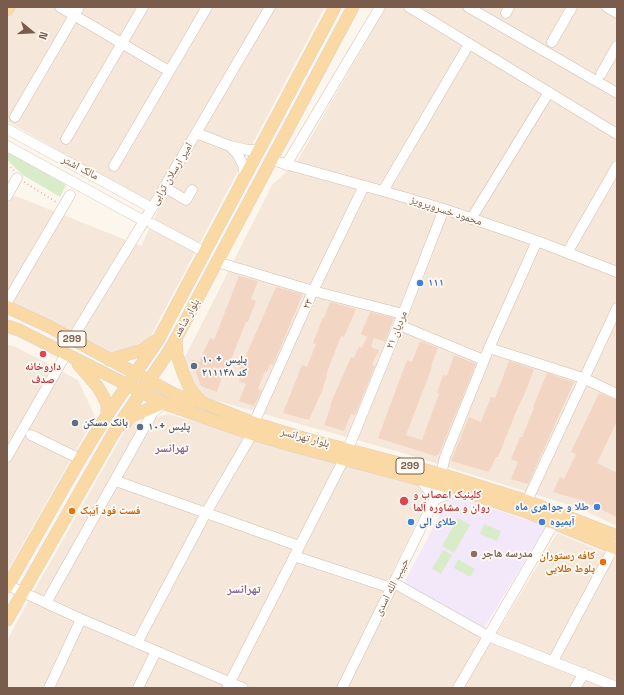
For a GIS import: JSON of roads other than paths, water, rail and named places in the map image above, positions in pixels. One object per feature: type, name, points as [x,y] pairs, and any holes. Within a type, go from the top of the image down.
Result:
[{"type":"main road","name":"بلوار شاهد","points":[[7,586],[107,415],[158,340],[335,7]]},
{"type":"main road","name":"بلوار شاهد","points":[[7,620],[113,434],[174,343],[353,7]]},
{"type":"main road","name":"بلوار تهرانسر","points":[[7,307],[72,339],[172,393],[188,400],[201,402],[253,428]]},
{"type":"main road","name":"بلوار تهرانسر","points":[[7,326],[163,403],[253,428],[303,438],[346,454],[440,480],[527,501],[616,543]]},
{"type":"main road","points":[[109,360],[142,350],[158,340],[174,343],[183,373],[190,389],[201,402]]},
{"type":"main road","points":[[70,357],[97,386],[107,404],[107,415]]},
{"type":"main road","points":[[113,434],[132,416],[163,403]]},
{"type":"main road","name":"بلوار تهرانسر","points":[[440,480],[554,523],[616,543]]},
{"type":"street","points":[[60,7],[77,11],[122,43],[169,71]]},
{"type":"street","points":[[66,139],[144,7]]},
{"type":"street","points":[[114,166],[207,7]]},
{"type":"street","name":"امیر ارسلان ترابی","points":[[72,339],[148,222],[152,208],[270,7]]},
{"type":"street","points":[[286,165],[380,7]]},
{"type":"street","points":[[409,7],[617,134]]},
{"type":"street","points":[[468,7],[617,93]]},
{"type":"street","points":[[552,42],[572,7]]},
{"type":"street","points":[[607,7],[617,13]]},
{"type":"street","points":[[15,117],[77,11]]},
{"type":"street","points":[[383,191],[469,44]]},
{"type":"street","points":[[601,74],[617,46]]},
{"type":"street","points":[[471,219],[549,92]]},
{"type":"street","name":"مالک اشتر","points":[[7,129],[152,208]]},
{"type":"street","points":[[196,133],[230,146],[248,150],[259,150]]},
{"type":"street","name":"مالک اشتر","points":[[7,146],[205,252]]},
{"type":"street","points":[[230,146],[238,154],[243,165],[245,176]]},
{"type":"street","name":"محمود خسروپرویز","points":[[271,160],[444,209],[538,241],[617,272]]},
{"type":"street","points":[[567,253],[617,166]]},
{"type":"street","points":[[7,196],[17,178]]},
{"type":"street","name":"۲۳","points":[[137,643],[253,428],[313,291],[364,186]]},
{"type":"street","points":[[164,187],[186,200],[192,190]]},
{"type":"street","points":[[7,302],[70,195]]},
{"type":"street","name":"۲۱ مردیان","points":[[228,685],[346,454],[399,325],[444,209]]},
{"type":"street","name":"حبیب الله اسدی","points":[[342,688],[435,499],[445,457],[489,348],[538,241]]},
{"type":"street","points":[[217,262],[313,291],[403,314]]},
{"type":"street","points":[[527,501],[583,378],[617,308]]},
{"type":"street","points":[[399,325],[484,360]]},
{"type":"street","points":[[489,348],[583,378],[617,394]]},
{"type":"street","points":[[7,457],[70,357]]},
{"type":"street","points":[[46,603],[116,481],[153,412],[163,403]]},
{"type":"street","points":[[31,435],[80,459]]},
{"type":"street","points":[[435,499],[440,480]]},
{"type":"street","points":[[435,499],[440,480]]},
{"type":"street","points":[[116,481],[299,546]]},
{"type":"street","points":[[458,688],[554,523]]},
{"type":"street","points":[[553,661],[616,543]]},
{"type":"street","points":[[294,556],[393,585],[488,636],[617,686]]},
{"type":"street","points":[[7,586],[156,651],[228,685],[243,688]]},
{"type":"street","points":[[49,688],[81,619]]},
{"type":"street","points":[[138,688],[156,651]]},
{"type":"street","points":[[575,688],[584,673]]},
{"type":"place","name":"۱۱۱","points":[[420,283]]},
{"type":"place","name":"داروخانه صدف","points":[[43,354]]},
{"type":"place","name":"پلیس + ۱۰ کد ۲۱۱۱۴۸","points":[[194,366]]},
{"type":"place","name":"بانک مسکن","points":[[75,423]]},
{"type":"place","name":"پلیس +۱۰","points":[[140,427]]},
{"type":"place","name":"کلینیک اعصاب و روان و مشاوره آلما","points":[[404,501]]},
{"type":"place","name":"طلا و جواهری ماه","points":[[597,507]]},
{"type":"place","name":"فست فود آیبک","points":[[72,511]]},
{"type":"place","name":"طلای الی","points":[[411,522]]},
{"type":"place","name":"آبمیوه","points":[[542,522]]},
{"type":"place","name":"مدرسه هاجر","points":[[474,554]]},
{"type":"place","name":"کافه رستوران يلوط طلایی","points":[[603,562]]},
{"type":"district","name":"تهرانسر","points":[[172,449]]},
{"type":"district","name":"تهرانسر","points":[[244,590]]}]
